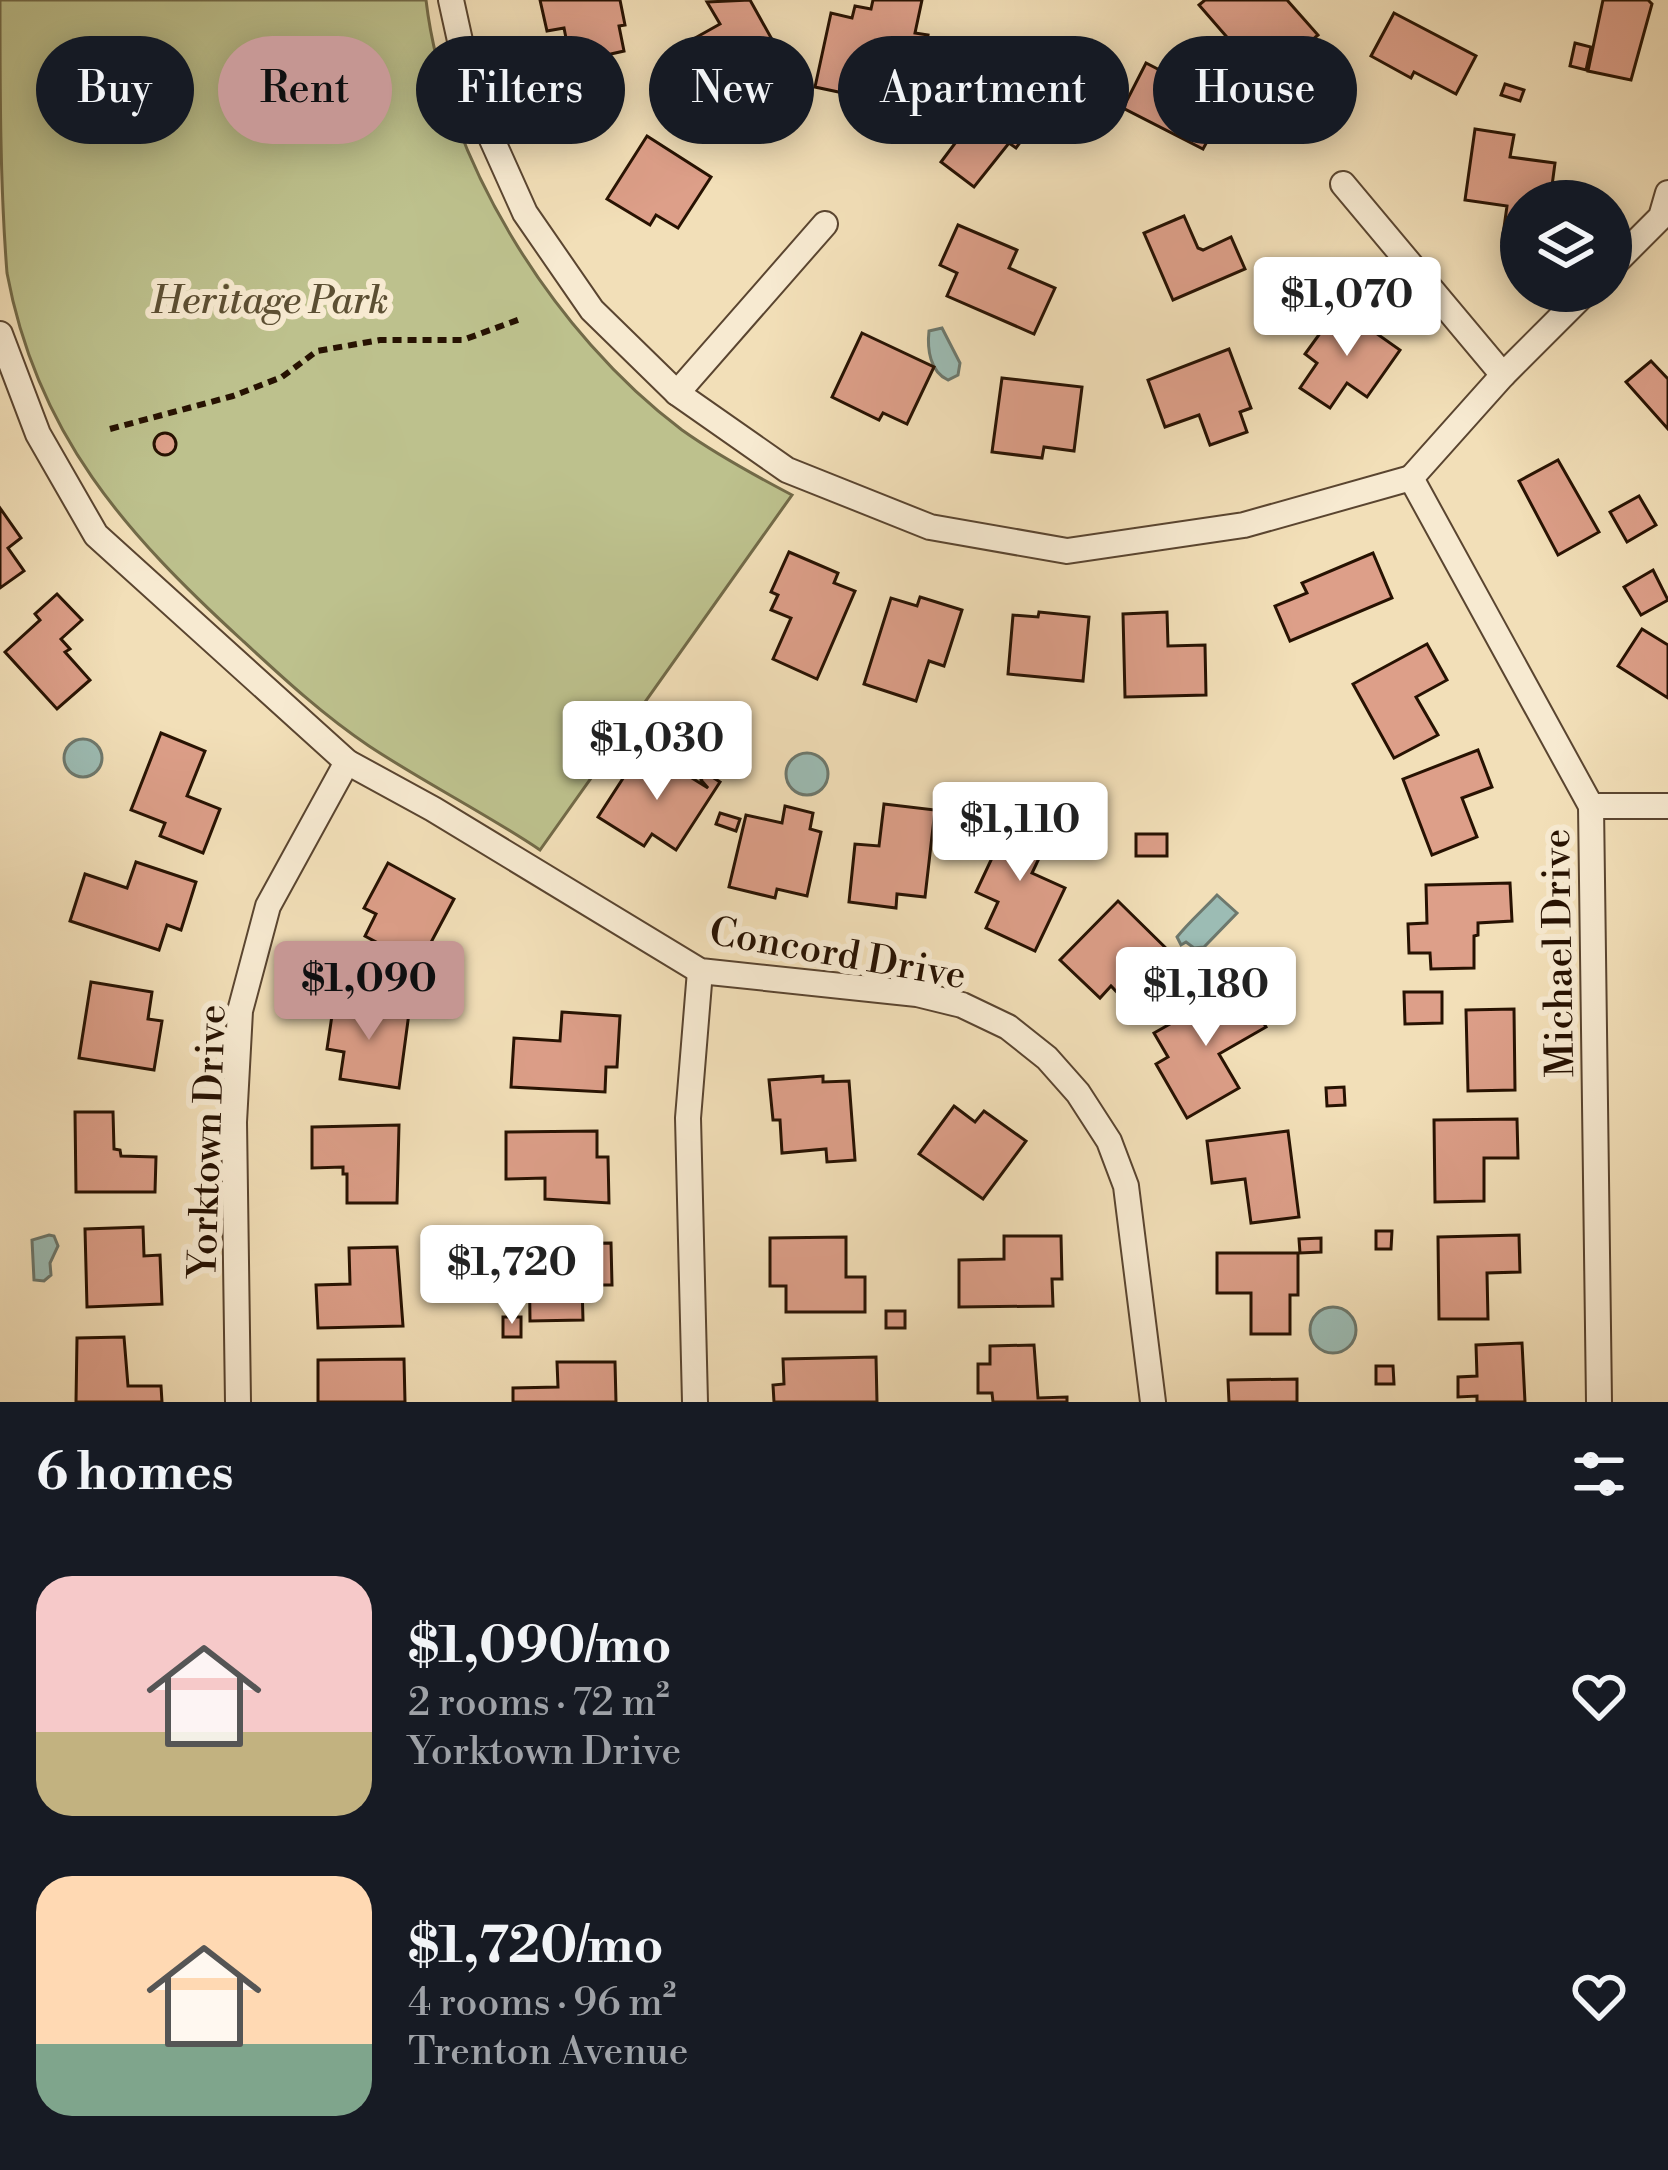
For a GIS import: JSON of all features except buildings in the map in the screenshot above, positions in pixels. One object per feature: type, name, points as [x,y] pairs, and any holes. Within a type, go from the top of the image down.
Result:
[{"type":"street","points":[[451,0],[472,95],[524,213],[592,310],[677,393],[787,470],[930,527],[1067,551],[1244,525],[1411,478],[1566,312]]},
{"type":"street","points":[[1342,184],[1503,375]]},
{"type":"street","points":[[1632,246],[1660,217],[1668,193]]},
{"type":"street","points":[[677,393],[825,224]]},
{"type":"street","name":"Concord Drive","points":[[0,334],[38,434],[96,535],[347,762],[700,971],[917,994],[962,1005],[1008,1028],[1047,1058],[1109,1141],[1126,1186],[1153,1402]]},
{"type":"street","name":"Michael Drive","points":[[1411,478],[1592,806],[1599,1402]]},
{"type":"street","name":"Yorktown Drive","points":[[238,1402],[234,1122],[240,1012],[268,906],[347,762]]},
{"type":"street","points":[[1592,806],[1668,806]]},
{"type":"street","points":[[695,1402],[688,1118],[700,971]]},
{"type":"path","points":[[110,429],[233,396],[282,377],[317,352],[380,340],[463,340],[523,318]]},
{"type":"green space","name":"Heritage Park","points":[[0,0],[426,0],[433,36],[416,36],[416,144],[466,144],[513,239],[591,345],[682,430],[792,495],[540,850],[390,760],[320,709],[200,601],[125,520],[64,432],[21,331],[7,273]]},
{"type":"water","points":[[942,328],[960,363],[958,375],[948,380],[937,372],[929,352],[929,331]]},
{"type":"water","points":[[83,739],[96,745],[102,758],[96,771],[83,777],[70,771],[64,758],[70,745]]},
{"type":"water","points":[[807,753],[822,759],[828,774],[822,789],[807,795],[792,789],[786,774],[792,759]]},
{"type":"water","points":[[1217,895],[1237,913],[1204,947],[1181,945],[1177,937]]},
{"type":"water","points":[[49,1235],[58,1246],[50,1263],[51,1275],[44,1281],[34,1280],[32,1240]]},
{"type":"water","points":[[1333,1307],[1349,1314],[1356,1330],[1349,1346],[1333,1353],[1317,1346],[1310,1330],[1317,1314]]}]
